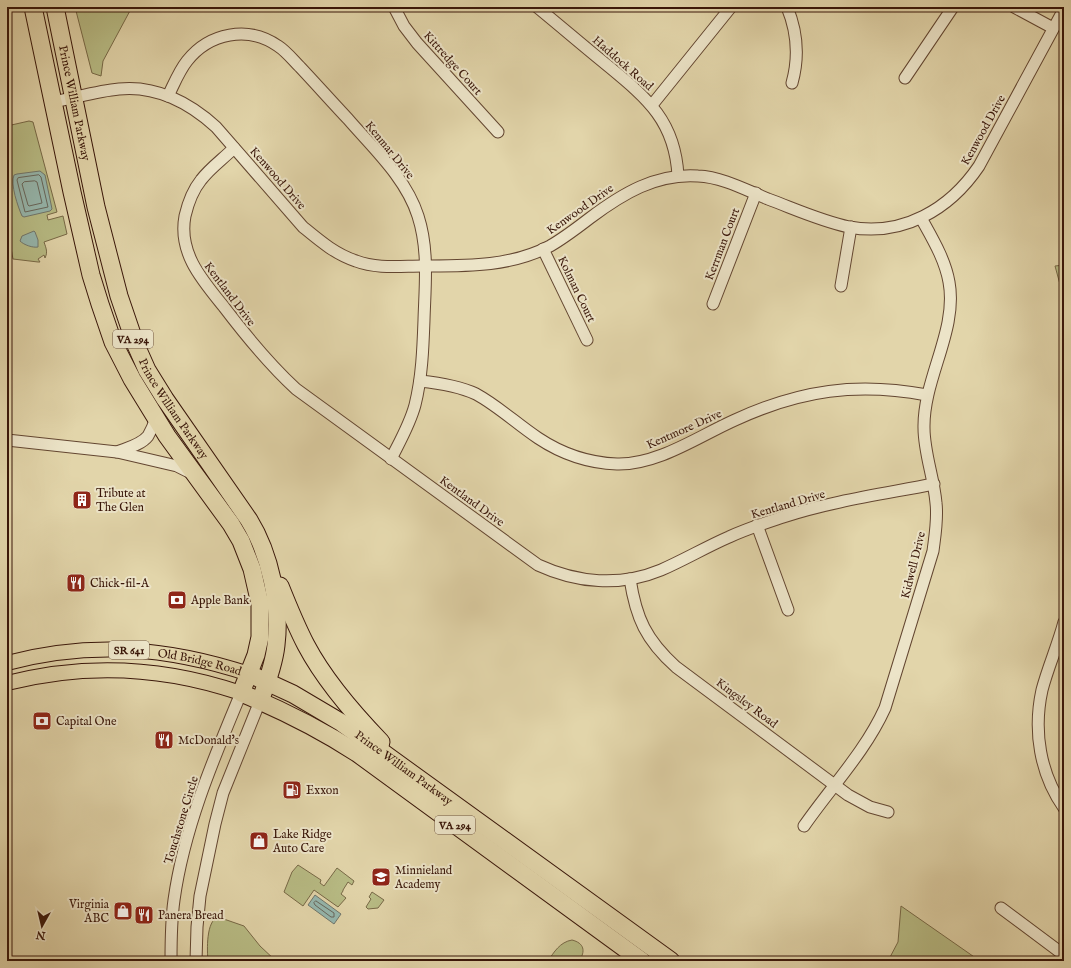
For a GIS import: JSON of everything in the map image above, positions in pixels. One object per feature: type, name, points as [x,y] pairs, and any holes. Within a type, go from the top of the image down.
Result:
[{"type":"highway","name":"Prince William Parkway","points":[[33,7],[72,192],[100,304],[113,342],[124,364],[167,436],[234,528],[249,559],[255,578],[260,604],[261,624],[258,647],[241,693],[311,725],[360,756],[642,961]]},
{"type":"highway","name":"Prince William Parkway","points":[[55,7],[96,207],[119,296],[135,343],[147,370],[165,399],[249,520],[258,534],[264,549],[273,587],[277,627],[276,646],[260,701]]},
{"type":"highway","name":"VA 294","points":[[264,549],[303,640],[331,684],[375,736],[424,782]]},
{"type":"highway","name":"Prince William Parkway","points":[[249,674],[267,681],[321,709],[342,723],[671,961]]},
{"type":"main road","name":"Old Bridge Road","points":[[7,662],[51,653],[79,650],[130,650],[159,652],[193,658],[249,674]]},
{"type":"main road","name":"Old Bridge Road","points":[[7,683],[48,674],[120,670],[170,674],[202,681],[241,693]]},
{"type":"street","name":"Kittredge Court","points":[[394,7],[404,26],[417,44],[498,132]]},
{"type":"street","name":"Haddock Road","points":[[537,7],[626,80],[652,105],[664,122],[670,134],[675,148],[678,176]]},
{"type":"street","points":[[652,105],[731,7]]},
{"type":"street","points":[[786,7],[794,31],[796,46],[796,62],[792,83]]},
{"type":"street","points":[[905,78],[953,7]]},
{"type":"street","points":[[1014,7],[1053,28]]},
{"type":"street","name":"Kenwood Drive","points":[[53,102],[120,89],[152,91],[168,96],[190,107],[206,118],[303,227],[330,249],[344,256],[372,265],[384,267],[496,264],[522,257],[543,249],[567,235],[630,191],[648,182],[678,176],[699,176],[716,179],[808,215],[851,227],[884,228],[912,222],[921,218],[947,202],[972,177],[1064,9]]},
{"type":"street","name":"Kenmar Drive","points":[[168,96],[187,61],[207,42],[228,35],[251,35],[262,38],[278,46],[312,79],[392,170],[406,190],[418,215],[423,231],[426,249],[420,381],[415,406],[408,426],[391,459]]},
{"type":"street","name":"Kentland Drive","points":[[234,148],[202,179],[191,197],[187,210],[184,233],[188,256],[194,267],[245,335],[282,376],[315,403],[538,565],[553,572],[585,580],[602,581],[630,579],[661,570],[729,537],[785,516],[934,484]]},
{"type":"street","name":"Kerrman Court","points":[[713,304],[756,194]]},
{"type":"street","name":"Kidwell Drive","points":[[804,826],[866,743],[888,701],[933,551],[937,515],[934,484],[925,445],[924,428],[927,395],[947,326],[950,309],[950,282],[939,251],[921,218]]},
{"type":"street","points":[[841,286],[851,227]]},
{"type":"street","name":"Kolman Court","points":[[543,249],[587,340]]},
{"type":"street","name":"Kentmore Drive","points":[[420,381],[454,386],[474,393],[488,401],[538,438],[570,456],[600,463],[619,464],[634,462],[664,454],[759,409],[810,394],[834,390],[865,388],[904,390],[927,395]]},
{"type":"street","points":[[117,452],[145,439],[149,435],[156,418]]},
{"type":"street","points":[[7,440],[117,452],[177,466],[195,475]]},
{"type":"street","points":[[757,526],[788,610]]},
{"type":"street","name":"Kingsley Road","points":[[630,579],[635,605],[641,621],[654,644],[676,667],[854,798],[870,806],[888,812]]},
{"type":"street","points":[[1064,622],[1042,691],[1038,728],[1042,760],[1051,786],[1064,808]]},
{"type":"street","name":"Touchstone Circle","points":[[171,961],[174,901],[180,867],[199,800],[241,693]]},
{"type":"street","points":[[196,961],[200,896],[214,824],[223,793],[260,701]]},
{"type":"street","points":[[1001,908],[1064,954]]},
{"type":"green space","points":[[75,7],[132,7],[103,61],[101,76],[92,73]]},
{"type":"green space","points":[[29,121],[33,122],[57,212],[47,215],[48,220],[63,216],[67,234],[44,242],[46,254],[45,258],[44,255],[38,259],[40,262],[13,259],[11,248],[7,248],[7,126]]},
{"type":"green space","points":[[1064,265],[1064,299],[1055,266]]},
{"type":"green space","points":[[298,865],[321,880],[320,883],[324,886],[337,868],[354,881],[352,885],[348,882],[341,894],[346,898],[338,907],[314,890],[303,906],[284,892],[292,872]]},
{"type":"green space","points":[[372,892],[384,900],[378,908],[368,909],[366,907],[371,899],[369,897]]},
{"type":"green space","points":[[901,906],[980,961],[888,961],[898,942]]},
{"type":"green space","points":[[218,917],[244,926],[260,946],[276,961],[208,961],[209,930],[211,924]]},
{"type":"green space","points":[[572,940],[579,943],[583,948],[583,954],[579,961],[548,961],[561,945]]},
{"type":"water","points":[[40,171],[45,175],[52,209],[50,211],[24,217],[22,216],[18,207],[15,196],[13,184],[14,175]]},
{"type":"water","points":[[34,231],[38,240],[38,247],[29,246],[20,241],[22,236]]},
{"type":"water","points":[[315,895],[341,914],[334,924],[308,905]]},
{"type":"place","name":"Tribute at The Glen","points":[[82,500]]},
{"type":"place","name":"Chick-fil-A","points":[[76,583]]},
{"type":"place","name":"Apple Bank","points":[[177,600]]},
{"type":"place","name":"Capital One","points":[[42,721]]},
{"type":"place","name":"McDonald's","points":[[164,740]]},
{"type":"place","name":"Exxon","points":[[292,790]]},
{"type":"place","name":"Lake Ridge Auto Care","points":[[259,841]]},
{"type":"place","name":"Minnieland Academy","points":[[381,877]]},
{"type":"place","name":"Virginia ABC","points":[[123,911]]},
{"type":"place","name":"Panera Bread","points":[[144,915]]}]
